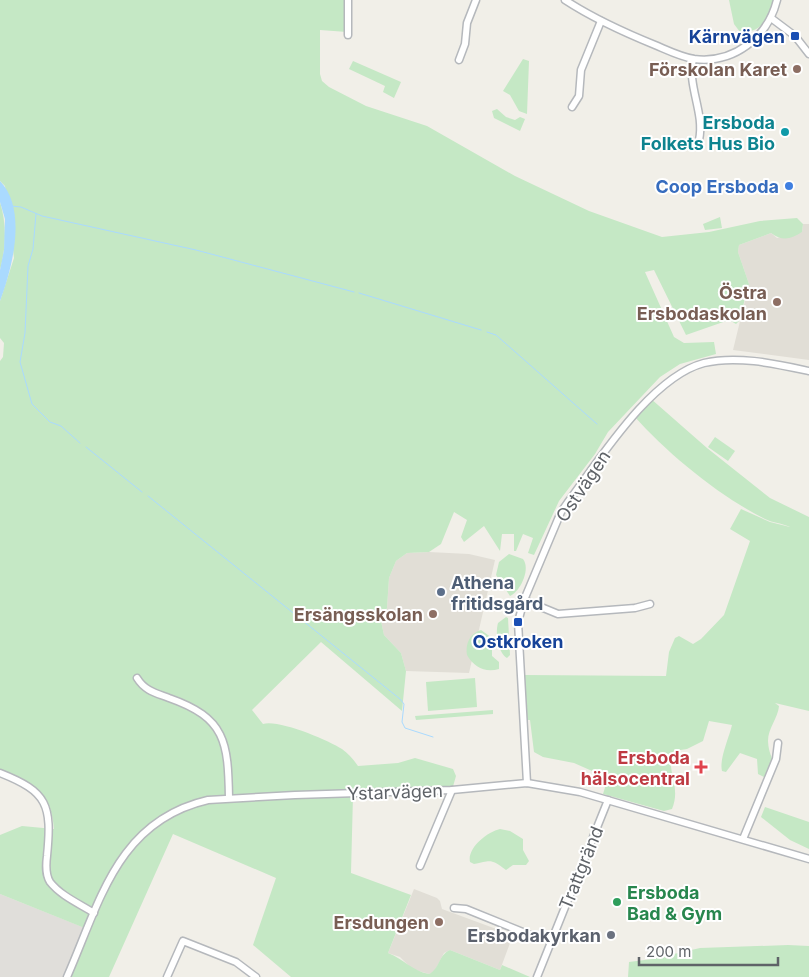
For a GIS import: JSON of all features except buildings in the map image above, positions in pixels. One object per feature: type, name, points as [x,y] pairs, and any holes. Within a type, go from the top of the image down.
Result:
[{"type":"street","points":[[348,0],[348,35]]},
{"type":"street","points":[[459,60],[465,44],[466,23],[476,0]]},
{"type":"street","points":[[565,0],[601,22],[693,59],[720,58],[740,50],[755,40],[771,18],[777,0]]},
{"type":"street","points":[[771,18],[795,36],[809,54]]},
{"type":"street","points":[[572,107],[578,96],[581,70],[601,22]]},
{"type":"street","points":[[693,59],[691,69],[702,127],[699,140]]},
{"type":"street","name":"Ostvägen","points":[[526,783],[518,626],[524,600],[561,512],[634,416],[672,378],[700,364],[731,360],[809,372]]},
{"type":"street","points":[[524,600],[558,614],[635,608],[650,604]]},
{"type":"street","points":[[137,678],[142,686],[148,690],[196,709],[210,718],[225,746],[229,798]]},
{"type":"street","points":[[743,838],[776,759],[778,743]]},
{"type":"street","points":[[0,774],[35,790],[45,805],[49,825],[46,864],[50,881],[61,892],[94,913]]},
{"type":"street","name":"Ystarvägen","points":[[67,977],[118,862],[131,844],[164,817],[194,804],[229,798],[452,790],[526,783],[580,792],[743,838],[809,859]]},
{"type":"street","points":[[420,866],[452,790]]},
{"type":"street","name":"Trattgränd","points":[[537,977],[608,800]]},
{"type":"street","points":[[454,908],[466,908],[542,939],[554,936]]},
{"type":"street","points":[[168,977],[183,940],[236,962],[256,977]]},
{"type":"shaded area","name":"Östra Ersbodaskolan","points":[[803,224],[809,224],[809,360],[733,350],[749,284],[738,252],[739,245],[771,233],[777,238],[802,232]]},
{"type":"shaded area","name":"Ersängsskolan","points":[[407,553],[469,554],[495,560],[469,673],[406,671],[401,653],[384,635],[381,621],[387,608],[389,578],[396,561]]},
{"type":"shaded area","name":"Ersdungen","points":[[414,889],[437,898],[442,909],[513,935],[500,970],[450,950],[444,953],[434,972],[429,974],[412,969],[400,957],[388,953]]},
{"type":"shaded area","points":[[0,894],[85,928],[65,977],[0,977]]},
{"type":"green space","points":[[0,0],[348,0],[347,32],[320,30],[320,74],[322,81],[329,87],[366,106],[427,126],[515,176],[589,211],[662,237],[709,232],[760,221],[797,218],[803,224],[802,232],[794,237],[782,238],[771,233],[739,245],[738,252],[749,284],[739,321],[736,324],[729,320],[686,335],[654,270],[645,272],[674,337],[684,343],[714,342],[716,354],[680,364],[660,377],[608,432],[595,454],[559,501],[534,555],[528,553],[533,538],[523,534],[516,551],[514,551],[514,534],[502,534],[500,551],[484,526],[464,542],[461,537],[467,520],[454,512],[441,544],[429,552],[407,553],[396,561],[389,578],[387,608],[381,621],[384,635],[401,653],[406,671],[402,711],[321,642],[252,710],[263,724],[270,723],[291,727],[335,745],[347,753],[358,766],[398,763],[415,758],[453,769],[456,776],[452,790],[353,795],[351,873],[411,895],[388,953],[413,968],[429,974],[433,972],[443,955],[450,950],[500,970],[502,965],[530,977],[291,977],[253,945],[276,878],[173,834],[109,977],[67,977],[87,929],[0,894],[0,835],[22,826],[54,829],[49,805],[38,790],[22,780],[0,771],[0,361],[3,357],[4,343],[0,338],[0,301],[14,258],[5,186],[0,181]]},
{"type":"green space","points":[[729,0],[774,0],[766,19],[759,27],[748,32],[740,32],[734,24]]},
{"type":"green space","points":[[523,59],[529,61],[527,114],[519,111],[510,95],[503,91]]},
{"type":"green space","points":[[353,61],[401,82],[394,98],[383,92],[385,86],[349,69]]},
{"type":"green space","points":[[497,109],[506,117],[515,120],[520,117],[525,119],[520,131],[494,118],[492,111]]},
{"type":"green space","points":[[0,202],[5,236],[0,270]]},
{"type":"green space","points":[[720,217],[722,228],[705,230],[703,224]]},
{"type":"green space","points":[[650,398],[707,448],[770,498],[809,517],[809,711],[775,703],[779,706],[768,736],[773,762],[768,779],[758,774],[757,759],[740,753],[726,772],[722,771],[723,755],[732,725],[709,721],[703,741],[687,749],[674,751],[671,764],[675,800],[672,809],[664,811],[603,794],[608,778],[574,763],[543,757],[534,752],[530,720],[526,720],[525,675],[666,676],[669,652],[675,638],[679,636],[693,644],[701,639],[724,615],[750,541],[730,529],[741,509],[770,522],[790,527],[765,519],[730,499],[662,445],[634,416]]},
{"type":"green space","points":[[715,437],[735,451],[728,461],[708,447]]},
{"type":"green space","points":[[509,554],[523,559],[526,568],[521,585],[510,596],[496,575],[499,562]]},
{"type":"green space","points":[[506,617],[508,618],[510,655],[507,658],[499,647],[497,632],[498,623]]},
{"type":"green space","points":[[481,630],[492,638],[492,656],[499,662],[499,669],[489,670],[480,668],[467,655],[467,647],[471,636]]},
{"type":"green space","points":[[475,678],[477,707],[428,711],[426,682]]},
{"type":"green space","points":[[493,710],[493,714],[416,720],[415,716]]},
{"type":"green space","points":[[765,807],[809,822],[809,849],[790,840],[761,817]]},
{"type":"green space","points":[[500,829],[510,831],[523,839],[523,850],[529,861],[526,865],[513,865],[506,870],[490,861],[474,864],[470,862],[472,851],[479,841],[489,833]]},
{"type":"green space","points":[[809,946],[809,977],[628,977],[629,962],[652,959],[700,948]]},
{"type":"water","points":[[0,181],[9,193],[13,207],[15,240],[13,257],[0,301],[0,270],[4,250],[5,219],[0,202]]},
{"type":"waterway","points":[[11,206],[21,207],[42,216],[196,250],[354,292]]},
{"type":"waterway","points":[[36,214],[33,249],[28,266],[25,333],[20,362],[32,404],[50,422],[61,426],[80,443]]},
{"type":"waterway","points":[[359,293],[481,330]]},
{"type":"waterway","points":[[487,332],[496,335],[597,424]]},
{"type":"waterway","points":[[86,447],[142,492]]},
{"type":"waterway","points":[[148,496],[400,699],[404,704],[402,722],[405,728],[433,737]]},
{"type":"place","name":"Kärnvägen","points":[[795,36]]},
{"type":"place","name":"Förskolan Karet","points":[[797,69]]},
{"type":"place","name":"Ersboda Folkets Hus Bio","points":[[785,132]]},
{"type":"place","name":"Coop Ersboda","points":[[789,186]]},
{"type":"place","name":"Östra Ersbodaskolan","points":[[777,302]]},
{"type":"place","name":"Athena fritidsgård","points":[[441,592]]},
{"type":"place","name":"Ersängsskolan","points":[[433,614]]},
{"type":"place","name":"Ostkroken","points":[[518,622]]},
{"type":"place","name":"Ersboda hälsocentral","points":[[701,767]]},
{"type":"place","name":"Ersboda Bad & Gym","points":[[617,902]]},
{"type":"place","name":"Ersdungen","points":[[439,922]]},
{"type":"place","name":"Ersbodakyrkan","points":[[611,935]]}]
